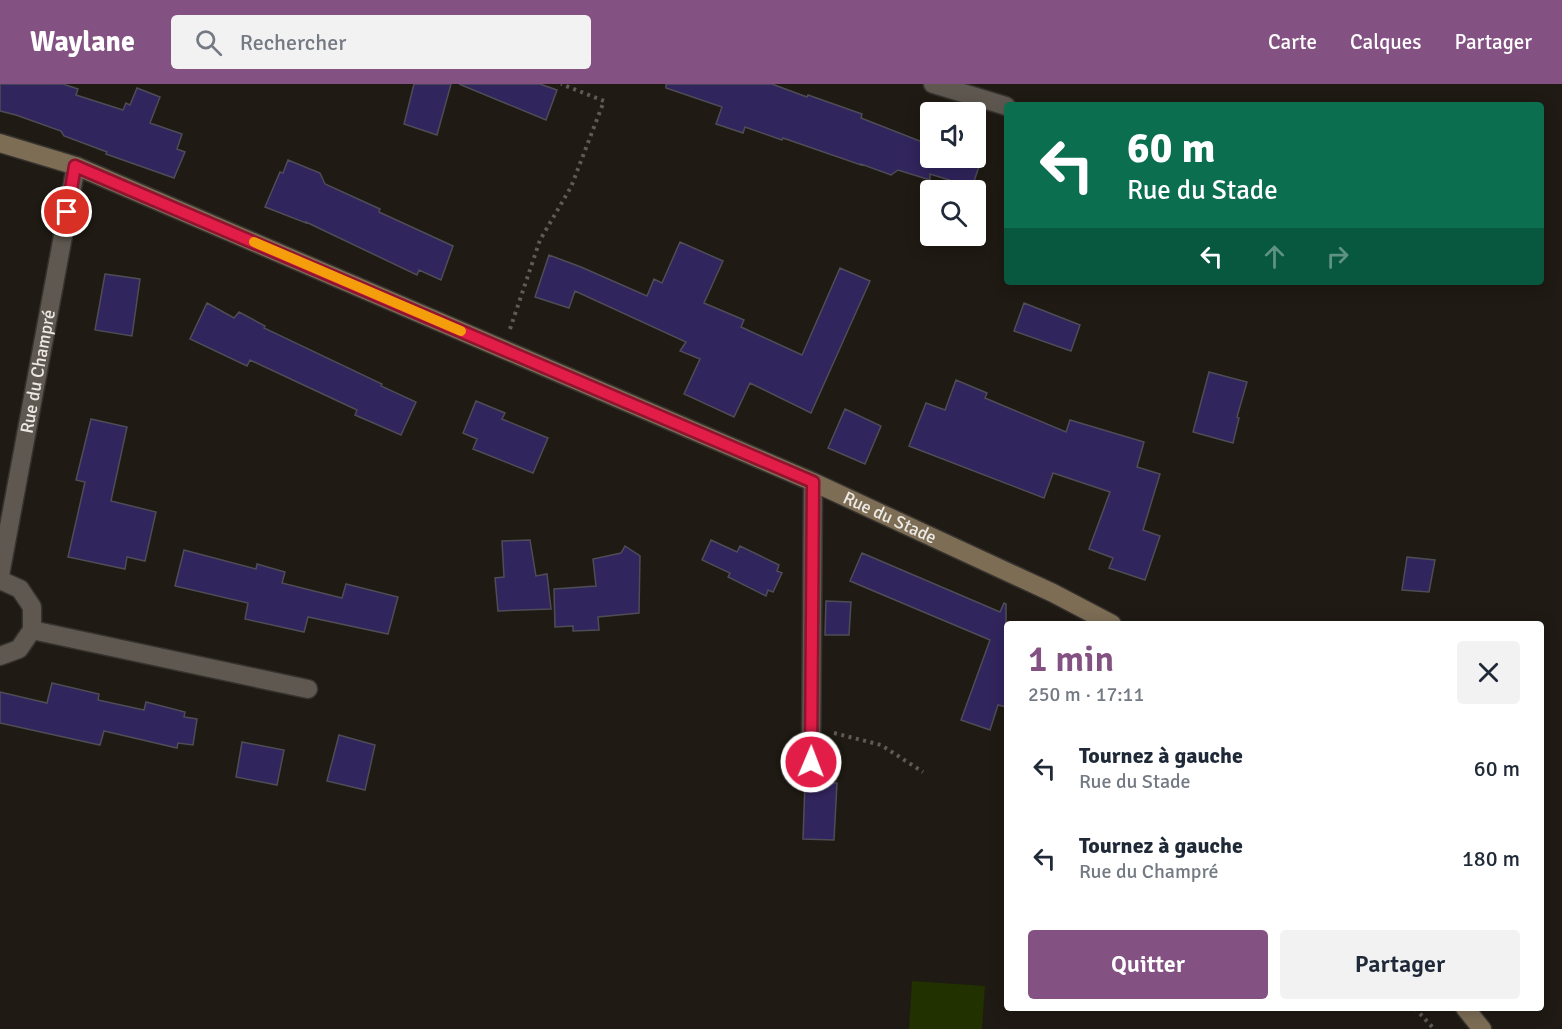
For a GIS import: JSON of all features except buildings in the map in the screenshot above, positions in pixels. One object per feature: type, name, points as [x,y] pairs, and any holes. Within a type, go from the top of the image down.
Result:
[{"type":"street","points":[[933,84],[1004,105]]},
{"type":"street","name":"Rue du Stade","points":[[0,143],[75,166],[813,482],[1043,589],[1106,621]]},
{"type":"street","name":"Rue du Champré","points":[[0,575],[75,166]]},
{"type":"street","points":[[811,762],[813,482]]},
{"type":"street","points":[[0,580],[20,589],[32,607],[32,630],[19,649],[0,656]]},
{"type":"street","points":[[32,630],[308,689]]},
{"type":"street","points":[[1467,1011],[1482,1029]]},
{"type":"path","points":[[503,349],[540,240],[572,187],[604,100],[561,84]]},
{"type":"path","points":[[811,727],[881,744],[923,772]]},
{"type":"path","points":[[1417,1011],[1434,1029]]},
{"type":"green space","points":[[912,981],[985,986],[982,1029],[909,1029]]},
{"type":"slow traffic","points":[[254,242],[461,331]]},
{"type":"route","points":[[67,212],[75,166],[813,482],[811,762]]}]
